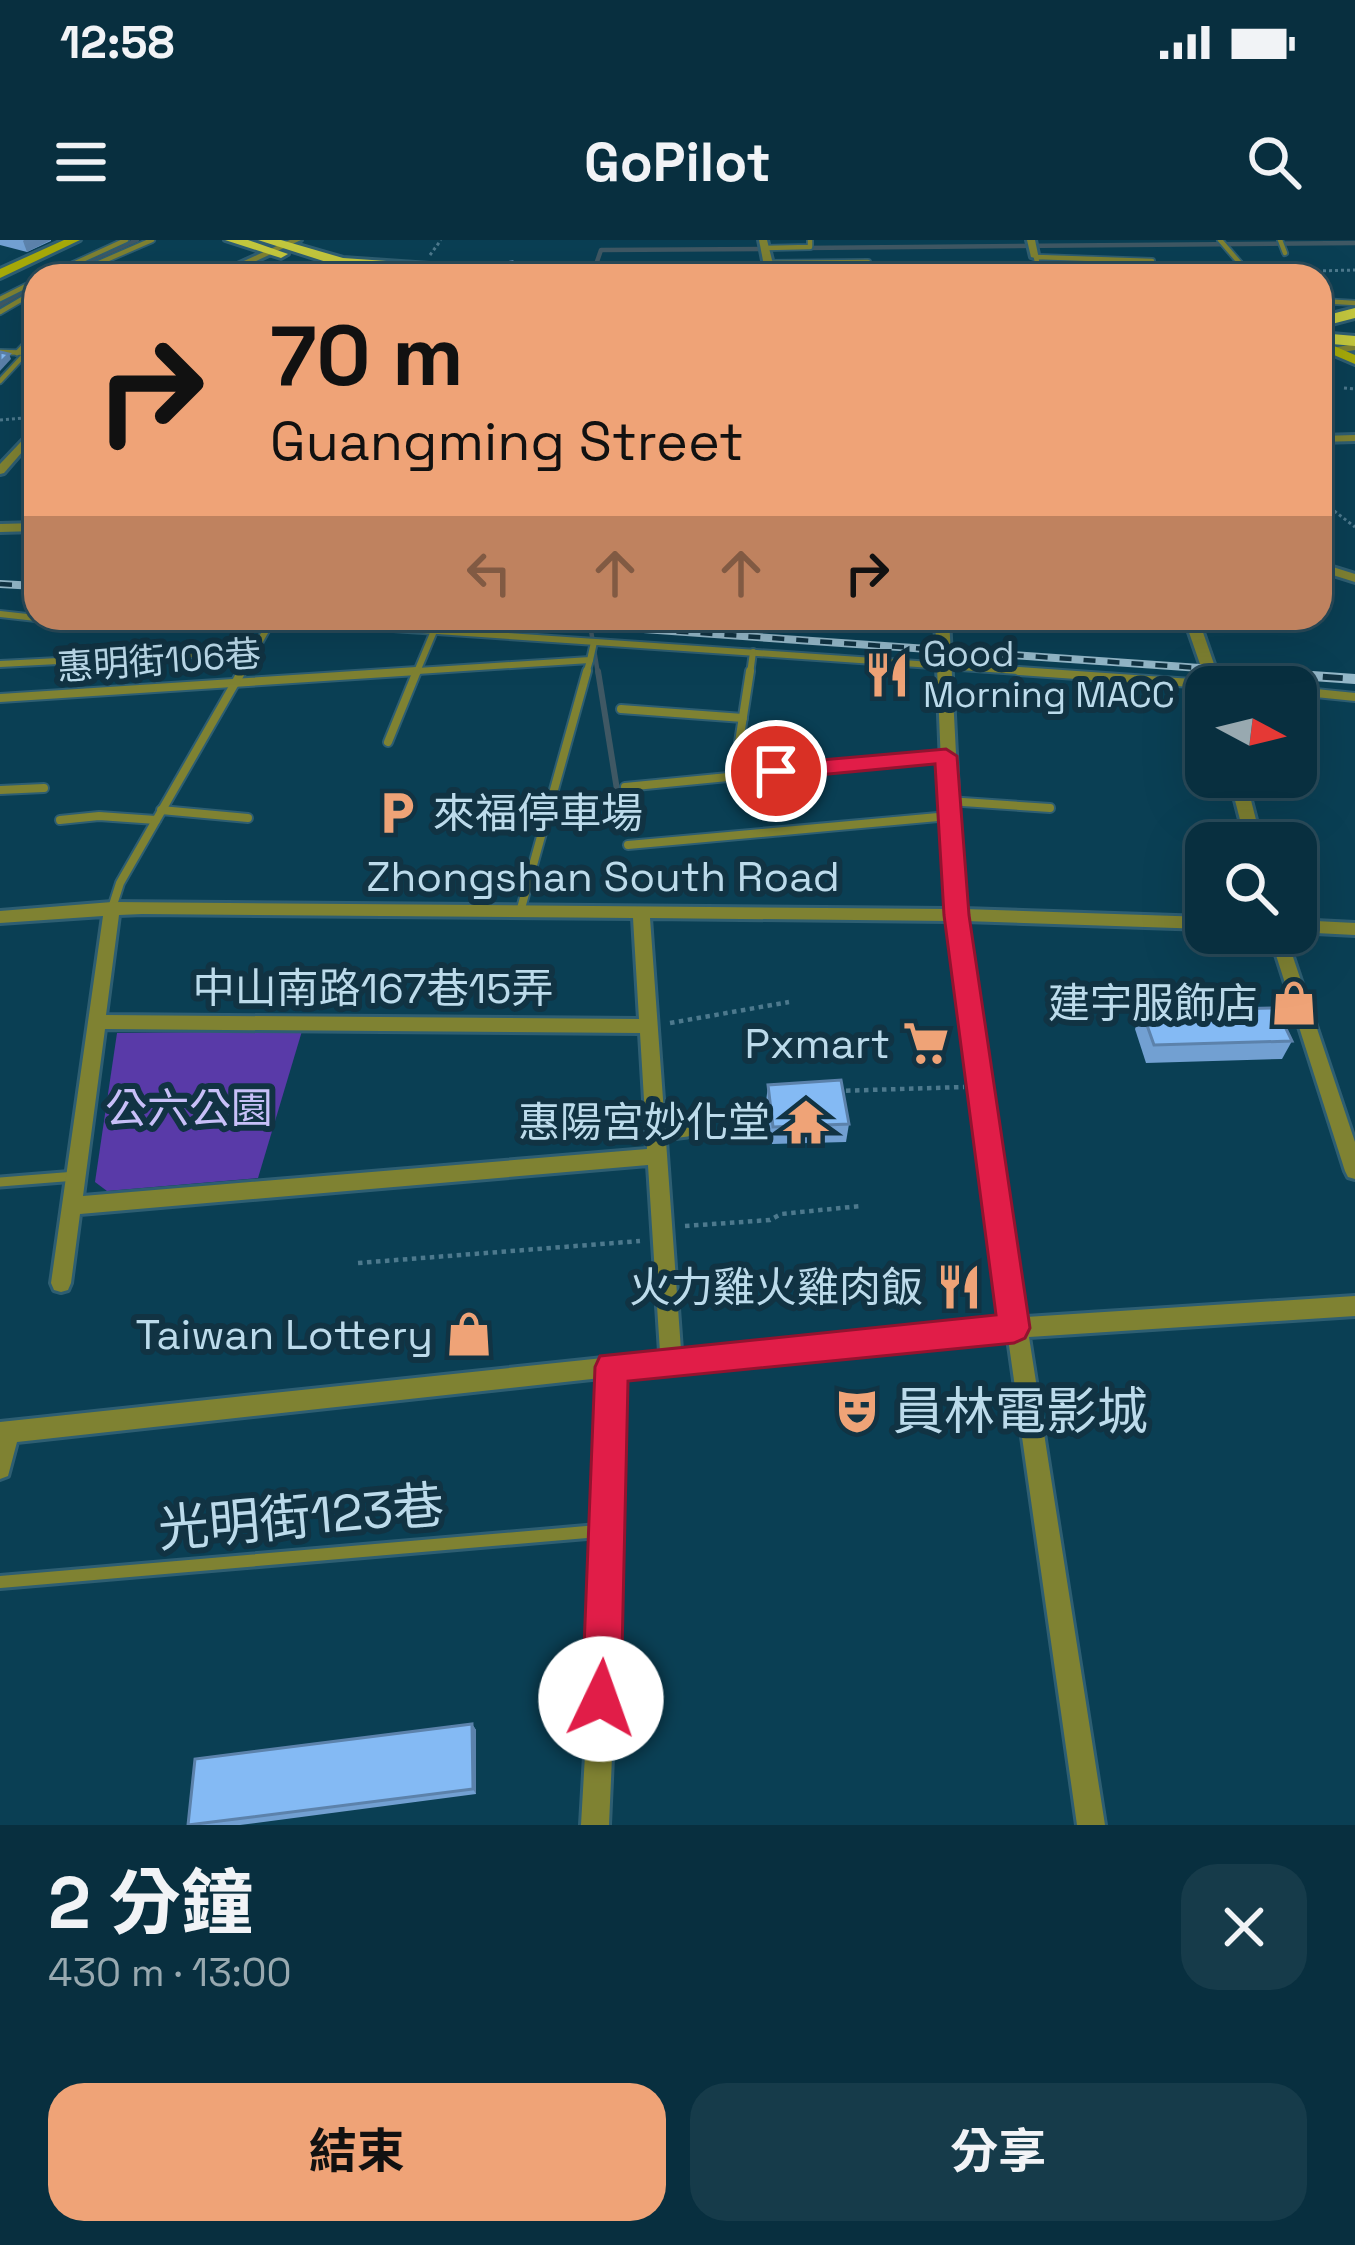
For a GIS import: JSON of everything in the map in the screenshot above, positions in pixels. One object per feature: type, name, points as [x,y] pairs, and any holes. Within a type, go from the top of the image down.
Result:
[{"type":"main road","points":[[0,262],[53,240]]},
{"type":"main road","points":[[0,274],[74,240]]},
{"type":"main road","points":[[232,240],[279,244],[356,264]]},
{"type":"main road","points":[[279,244],[314,264]]},
{"type":"main road","points":[[304,260],[324,264]]},
{"type":"street","points":[[1031,240],[1036,257]]},
{"type":"street","points":[[240,264],[279,244]]},
{"type":"street","points":[[764,244],[768,263]]},
{"type":"street","points":[[0,471],[5,459]]},
{"type":"street","points":[[943,630],[956,915],[1091,1825]]},
{"type":"street","points":[[1195,630],[1208,666]]},
{"type":"street","points":[[62,1283],[112,908]]},
{"type":"street","name":"Zhongshan South Road","points":[[0,917],[112,908],[956,915],[1185,922]]},
{"type":"street","points":[[641,912],[671,1360]]},
{"type":"street","points":[[1317,927],[1355,929]]},
{"type":"street","points":[[1284,954],[1355,1171]]},
{"type":"street","name":"中山南路167巷15弄","points":[[99,1022],[647,1026]]},
{"type":"street","points":[[71,1206],[656,1146]]},
{"type":"street","points":[[0,1468],[4,1432],[1014,1328],[1355,1306]]},
{"type":"street","points":[[595,1825],[610,1530],[612,1367]]},
{"type":"lane","points":[[73,264],[126,240]]},
{"type":"lane","points":[[96,264],[152,240]]},
{"type":"lane","points":[[764,244],[810,247],[810,240]]},
{"type":"lane","points":[[1220,240],[1241,264]]},
{"type":"lane","points":[[1280,240],[1285,253]]},
{"type":"lane","points":[[111,246],[128,250]]},
{"type":"lane","points":[[1037,264],[1036,257],[1152,261]]},
{"type":"lane","points":[[768,263],[868,262]]},
{"type":"lane","points":[[17,352],[24,345]]},
{"type":"lane","points":[[0,352],[24,353]]},
{"type":"lane","points":[[0,381],[24,355]]},
{"type":"lane","points":[[112,908],[120,883],[266,630]]},
{"type":"lane","points":[[419,630],[1185,683]]},
{"type":"lane","points":[[388,742],[434,631]]},
{"type":"lane","points":[[520,912],[595,642]]},
{"type":"lane","points":[[0,664],[253,651]]},
{"type":"lane","points":[[734,775],[753,652]]},
{"type":"lane","name":"惠明街106巷","points":[[0,698],[590,660]]},
{"type":"lane","points":[[1317,694],[1355,697]]},
{"type":"lane","points":[[621,709],[743,718]]},
{"type":"lane","points":[[625,787],[946,756]]},
{"type":"lane","points":[[0,790],[44,788]]},
{"type":"lane","points":[[628,845],[948,808],[1050,808]]},
{"type":"lane","points":[[60,820],[159,815],[248,818]]},
{"type":"lane","points":[[656,1146],[687,1132]]},
{"type":"lane","points":[[0,1181],[76,1176]]},
{"type":"lane","name":"光明街123巷","points":[[0,1582],[610,1530]]},
{"type":"path","points":[[1344,388],[1355,389]]},
{"type":"path","points":[[647,1026],[789,1002]]},
{"type":"path","points":[[822,1092],[980,1087]]},
{"type":"path","points":[[358,1263],[662,1233],[861,1205]]},
{"type":"green space","name":"公六公園","points":[[302,1031],[258,1178],[107,1191],[95,1182],[117,1033]]},
{"type":"building","points":[[1276,1008],[1292,1041],[1154,1045],[1142,1011]]},
{"type":"building","points":[[841,1080],[849,1124],[773,1127],[768,1085]]},
{"type":"building","points":[[472,1724],[473,1789],[188,1825],[195,1759]]},
{"type":"waterway","points":[[82,264],[137,240]]},
{"type":"waterway","points":[[803,248],[1355,243]]},
{"type":"waterway","points":[[596,264],[601,250],[770,249]]},
{"type":"waterway","points":[[0,305],[24,291]]},
{"type":"waterway","points":[[591,630],[598,674]]},
{"type":"waterway","points":[[598,671],[622,821]]},
{"type":"railway","points":[[0,584],[24,585]]},
{"type":"railway","points":[[656,630],[1185,667]]},
{"type":"railway","points":[[1317,676],[1355,679]]},
{"type":"place","name":"Good Morning MACC","points":[[887,675]]},
{"type":"place","name":"來福停車場","points":[[397,813]]},
{"type":"place","name":"建宇服飾店","points":[[1294,1003]]},
{"type":"place","name":"Pxmart","points":[[926,1043]]},
{"type":"place","name":"惠陽宮妙化堂","points":[[806,1122]]},
{"type":"place","name":"火力雞火雞肉飯","points":[[959,1287]]},
{"type":"place","name":"Taiwan Lottery","points":[[469,1334]]},
{"type":"place","name":"員林電影城","points":[[857,1411]]},
{"type":"route","points":[[601,1699],[612,1367],[1014,1328],[956,915],[946,756],[776,771]]}]
